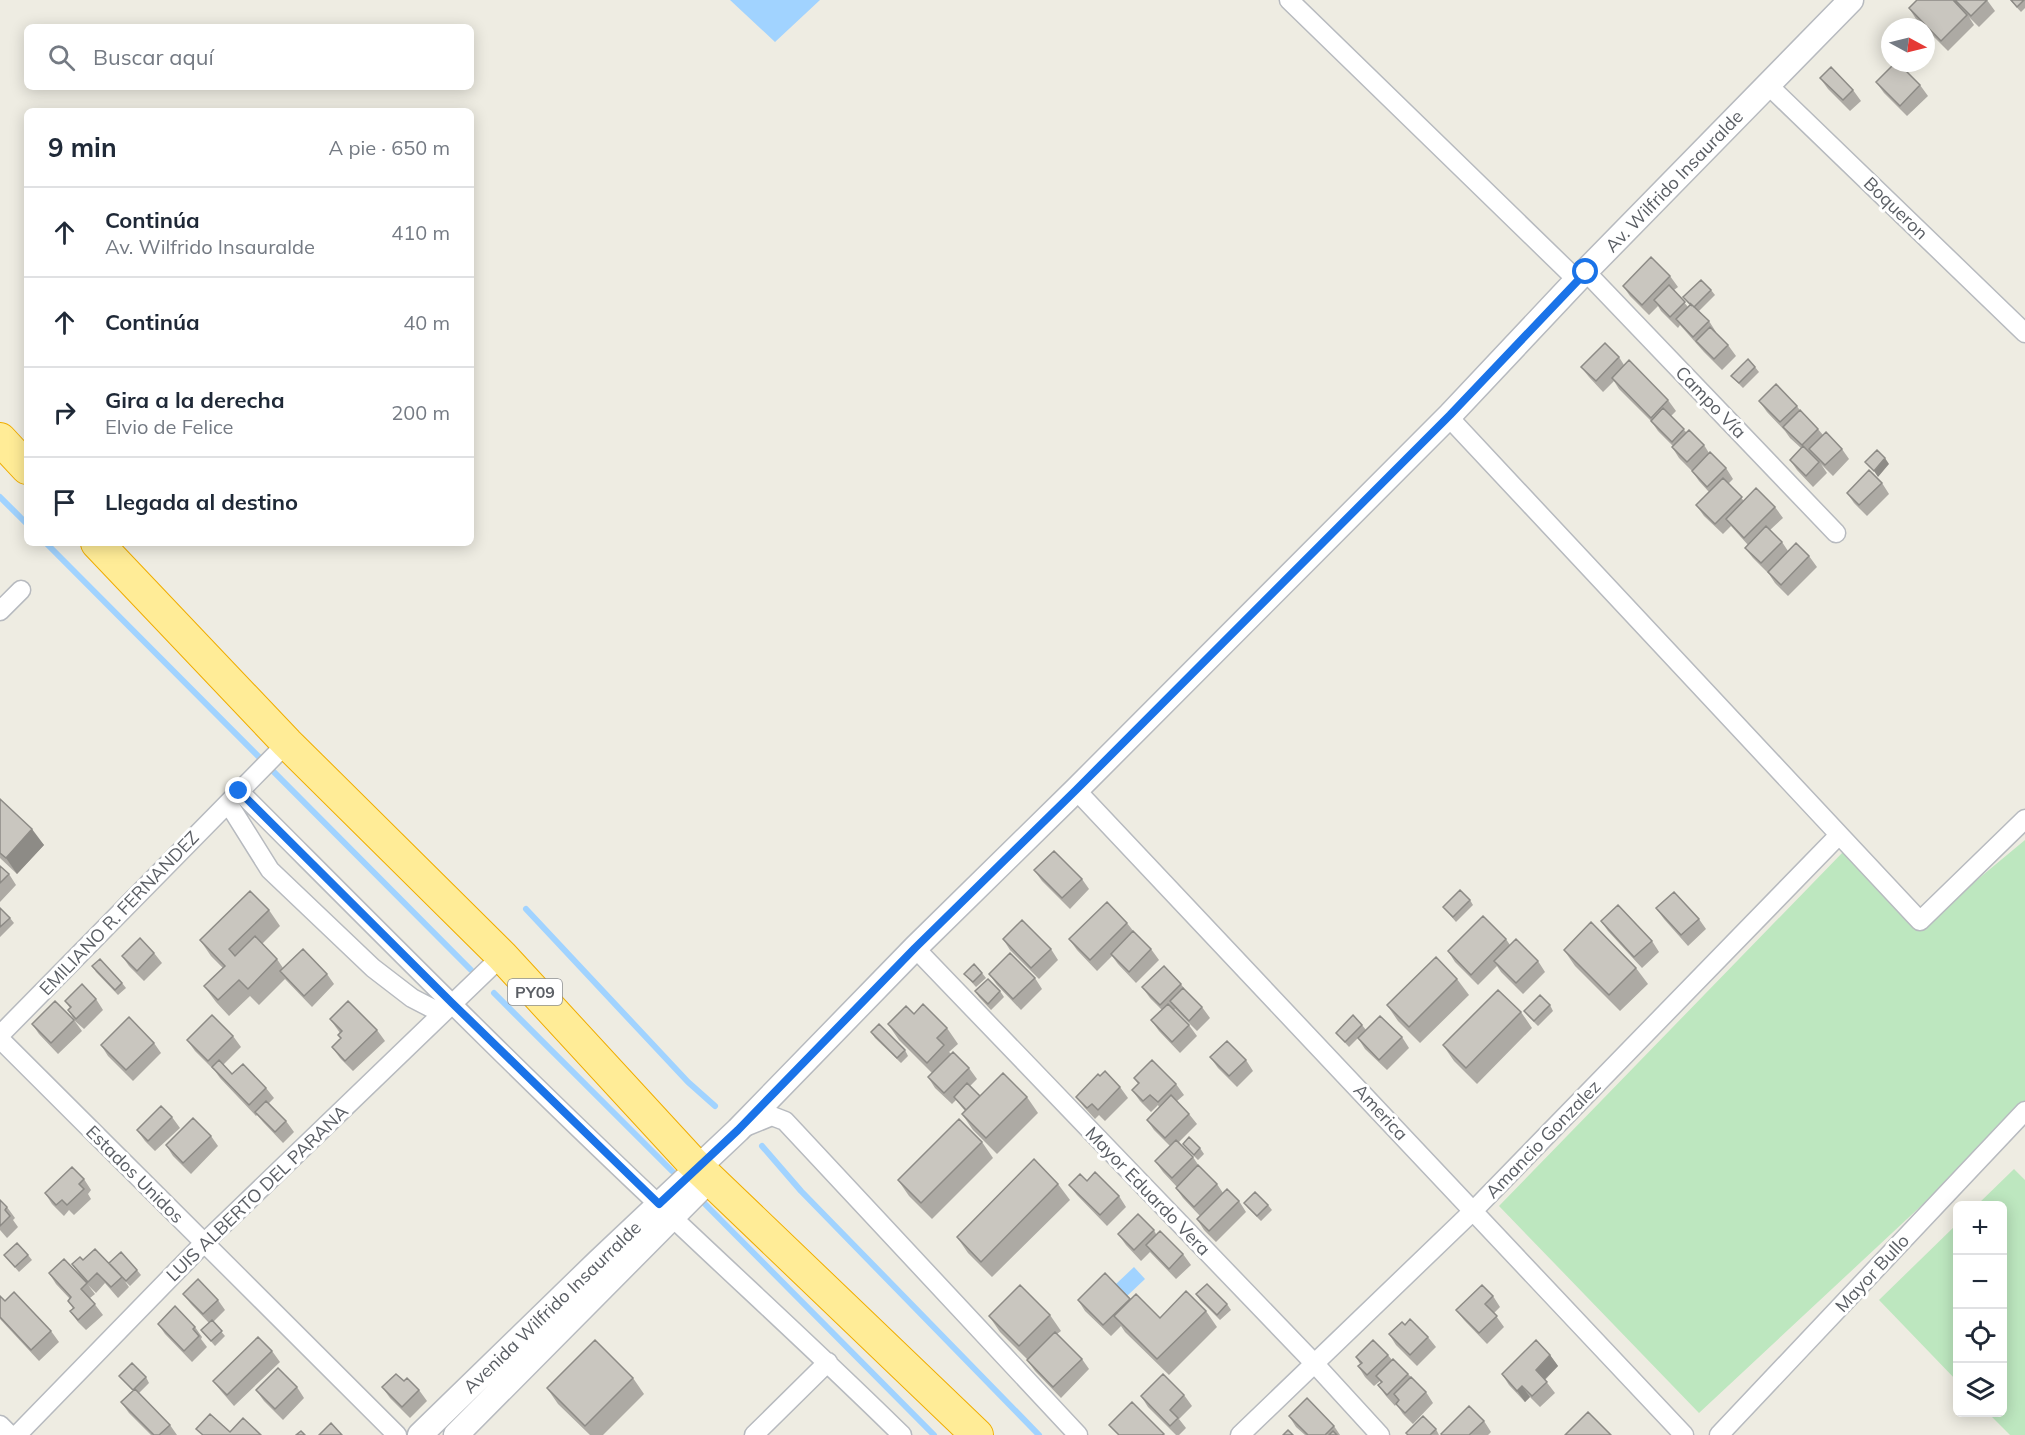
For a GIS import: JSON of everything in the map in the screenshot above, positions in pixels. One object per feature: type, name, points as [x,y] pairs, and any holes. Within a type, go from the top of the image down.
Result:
[{"type":"highway","points":[[0,418],[24,443]]},
{"type":"highway","points":[[0,439],[24,465]]},
{"type":"highway","name":"PY09","points":[[100,546],[287,743],[502,956],[977,1435]]},
{"type":"highway","name":"PY09","points":[[124,546],[710,1168],[994,1435]]},
{"type":"street","name":"Campo Vía","points":[[1289,0],[1585,276],[1836,533]]},
{"type":"street","name":"Av. Wilfrido Insauralde","points":[[738,1130],[1453,420],[1585,276],[1771,88],[1851,0]]},
{"type":"street","points":[[1771,88],[1869,0]]},
{"type":"street","name":"Boqueron","points":[[1771,88],[2025,333]]},
{"type":"street","points":[[1453,420],[1920,921],[2025,819]]},
{"type":"street","points":[[0,610],[21,590]]},
{"type":"street","name":"EMILIANO R. FERNANDEZ","points":[[0,1035],[287,743]]},
{"type":"street","name":"America","points":[[1079,793],[1684,1435]]},
{"type":"street","points":[[233,797],[270,870],[374,968],[412,998],[446,1008]]},
{"type":"street","points":[[233,797],[446,1008],[828,1362],[902,1435]]},
{"type":"street","name":"Amancio Gonzalez","points":[[1240,1435],[1474,1210],[1839,836]]},
{"type":"street","points":[[710,1168],[772,1116],[919,952]]},
{"type":"street","name":"Mayor Eduardo Vera","points":[[919,952],[1314,1363],[1380,1435]]},
{"type":"street","name":"LUIS ALBERTO DEL PARANA","points":[[17,1435],[204,1243],[502,956]]},
{"type":"street","name":"Estados Unidos","points":[[0,1040],[398,1435]]},
{"type":"street","name":"Mayor Bullo","points":[[1719,1435],[2025,1111]]},
{"type":"street","points":[[738,1130],[772,1116],[785,1121],[1078,1435]]},
{"type":"street","name":"Avenida Wilfrido Insaurralde","points":[[420,1435],[710,1168],[738,1130]]},
{"type":"street","name":"Avenida Wilfrido Insaurralde","points":[[456,1435],[646,1243],[665,1211]]},
{"type":"street","points":[[754,1435],[828,1362]]},
{"type":"street","points":[[0,1425],[10,1435]]},
{"type":"green space","points":[[2025,840],[2025,1109],[1699,1413],[1499,1206],[1843,852],[1919,928]]},
{"type":"green space","points":[[2014,1169],[2025,1180],[2025,1435],[2010,1435],[1992,1417],[2007,1417],[2007,1201],[1981,1201]]},
{"type":"green space","points":[[1953,1228],[1953,1377],[1879,1300]]},
{"type":"water","points":[[730,0],[820,0],[775,42]]},
{"type":"water","points":[[1134,1267],[1145,1279],[1127,1296],[1116,1284]]},
{"type":"building","points":[[1917,0],[1953,0],[1967,15],[1941,41],[1935,35],[1935,18],[1919,18],[1909,8]]},
{"type":"building","points":[[1955,0],[1987,0],[1971,16]]},
{"type":"building","points":[[2011,0],[2024,0],[2017,7]]},
{"type":"building","points":[[1831,67],[1853,90],[1843,100],[1820,78]]},
{"type":"building","points":[[1886,72],[1907,72],[1920,85],[1900,106],[1876,82]]},
{"type":"building","points":[[1651,257],[1670,276],[1642,305],[1623,286]]},
{"type":"building","points":[[1701,280],[1711,290],[1694,307],[1683,297]]},
{"type":"building","points":[[1669,285],[1685,302],[1670,317],[1654,300]]},
{"type":"building","points":[[1691,304],[1709,321],[1693,337],[1676,319]]},
{"type":"building","points":[[1710,327],[1728,345],[1714,359],[1696,341]]},
{"type":"building","points":[[1605,343],[1619,357],[1596,381],[1581,367]]},
{"type":"building","points":[[1748,359],[1755,367],[1739,383],[1731,376]]},
{"type":"building","points":[[1629,360],[1668,400],[1651,418],[1612,378]]},
{"type":"building","points":[[1776,384],[1797,406],[1780,422],[1759,401]]},
{"type":"building","points":[[1663,408],[1684,429],[1672,442],[1651,421]]},
{"type":"building","points":[[1800,410],[1818,429],[1802,445],[1783,427]]},
{"type":"building","points":[[1689,430],[1704,445],[1687,462],[1672,447]]},
{"type":"building","points":[[1826,432],[1842,449],[1825,465],[1809,449]]},
{"type":"building","points":[[1803,446],[1819,462],[1806,476],[1790,460]]},
{"type":"building","points":[[1877,450],[1885,458],[1874,471],[1865,462]]},
{"type":"building","points":[[1710,452],[1726,468],[1707,487],[1692,471]]},
{"type":"building","points":[[1869,470],[1882,483],[1859,505],[1847,493]]},
{"type":"building","points":[[1723,478],[1742,497],[1715,524],[1696,505]]},
{"type":"building","points":[[1756,488],[1775,507],[1744,538],[1726,519]]},
{"type":"building","points":[[1766,526],[1782,542],[1761,563],[1745,548]]},
{"type":"building","points":[[1796,543],[1809,556],[1781,585],[1768,572]]},
{"type":"building","points":[[0,799],[32,829],[6,858],[0,853]]},
{"type":"building","points":[[1054,851],[1082,879],[1062,898],[1034,870]]},
{"type":"building","points":[[0,866],[9,874],[0,883]]},
{"type":"building","points":[[1460,890],[1470,900],[1453,917],[1443,907]]},
{"type":"building","points":[[250,891],[269,910],[229,949],[235,956],[255,936],[277,959],[248,989],[239,980],[218,1000],[204,986],[225,966],[200,940]]},
{"type":"building","points":[[1674,892],[1699,919],[1681,935],[1656,908]]},
{"type":"building","points":[[1107,902],[1127,923],[1090,960],[1069,939]]},
{"type":"building","points":[[1618,905],[1652,941],[1634,957],[1601,921]]},
{"type":"building","points":[[0,908],[10,918],[0,927]]},
{"type":"building","points":[[1483,916],[1506,939],[1471,975],[1448,951]]},
{"type":"building","points":[[1022,920],[1051,949],[1031,968],[1003,939]]},
{"type":"building","points":[[1591,922],[1636,968],[1609,995],[1564,950]]},
{"type":"building","points":[[1133,931],[1151,949],[1129,972],[1111,954]]},
{"type":"building","points":[[140,938],[154,953],[137,971],[122,956]]},
{"type":"building","points":[[1516,939],[1538,961],[1516,983],[1494,961]]},
{"type":"building","points":[[303,949],[327,974],[304,996],[280,971]]},
{"type":"building","points":[[1010,953],[1035,978],[1013,999],[989,974]]},
{"type":"building","points":[[1436,957],[1457,979],[1409,1027],[1387,1005]]},
{"type":"building","points":[[100,959],[122,983],[115,990],[92,966]]},
{"type":"building","points":[[974,964],[982,973],[973,982],[964,974]]},
{"type":"building","points":[[1164,966],[1181,984],[1160,1005],[1142,987]]},
{"type":"building","points":[[988,979],[1000,991],[988,1004],[975,991]]},
{"type":"building","points":[[82,984],[96,999],[76,1019],[68,1010],[71,1007],[65,1001]]},
{"type":"building","points":[[1183,988],[1202,1007],[1189,1021],[1170,1001]]},
{"type":"building","points":[[1498,990],[1521,1012],[1466,1068],[1443,1045]]},
{"type":"building","points":[[1540,995],[1550,1005],[1534,1021],[1524,1011]]},
{"type":"building","points":[[55,1001],[74,1020],[51,1043],[32,1024]]},
{"type":"building","points":[[348,1001],[377,1030],[345,1061],[332,1047],[341,1038],[338,1035],[342,1031],[330,1019]]},
{"type":"building","points":[[923,1004],[947,1028],[937,1038],[944,1045],[927,1063],[888,1024],[906,1006],[914,1014]]},
{"type":"building","points":[[1168,1004],[1189,1025],[1172,1042],[1151,1020]]},
{"type":"building","points":[[212,1015],[233,1036],[208,1061],[187,1040]]},
{"type":"building","points":[[1353,1015],[1362,1025],[1345,1042],[1336,1033]]},
{"type":"building","points":[[1380,1016],[1402,1037],[1379,1060],[1358,1038]]},
{"type":"building","points":[[129,1017],[154,1043],[126,1070],[101,1045]]},
{"type":"building","points":[[879,1024],[905,1050],[897,1058],[871,1032]]},
{"type":"building","points":[[1227,1041],[1246,1060],[1229,1076],[1210,1057]]},
{"type":"building","points":[[953,1052],[969,1068],[944,1093],[928,1077]]},
{"type":"building","points":[[219,1060],[232,1074],[243,1064],[266,1088],[249,1105],[212,1067]]},
{"type":"building","points":[[1152,1060],[1176,1084],[1158,1102],[1150,1095],[1143,1101],[1132,1090],[1139,1083],[1134,1078]]},
{"type":"building","points":[[1105,1071],[1120,1087],[1098,1110],[1092,1104],[1087,1108],[1076,1097],[1098,1074],[1100,1076]]},
{"type":"building","points":[[1003,1073],[1027,1097],[986,1138],[962,1114]]},
{"type":"building","points":[[967,1083],[980,1096],[966,1110],[954,1097]]},
{"type":"building","points":[[1171,1095],[1189,1114],[1165,1138],[1147,1120]]},
{"type":"building","points":[[266,1101],[286,1121],[275,1132],[255,1112]]},
{"type":"building","points":[[161,1106],[172,1117],[148,1141],[137,1130]]},
{"type":"building","points":[[193,1118],[211,1136],[183,1163],[166,1145]]},
{"type":"building","points":[[959,1119],[982,1142],[921,1203],[898,1180]]},
{"type":"building","points":[[1189,1137],[1200,1148],[1194,1155],[1183,1144]]},
{"type":"building","points":[[1176,1140],[1193,1157],[1172,1178],[1155,1161]]},
{"type":"building","points":[[1034,1159],[1058,1184],[981,1262],[957,1237]]},
{"type":"building","points":[[1198,1165],[1217,1184],[1194,1207],[1176,1188]]},
{"type":"building","points":[[72,1167],[84,1179],[79,1184],[84,1189],[67,1205],[62,1200],[56,1205],[45,1193]]},
{"type":"building","points":[[1095,1172],[1119,1196],[1100,1215],[1069,1185],[1080,1174],[1087,1181]]},
{"type":"building","points":[[1227,1189],[1239,1201],[1209,1231],[1197,1219]]},
{"type":"building","points":[[1255,1192],[1268,1205],[1257,1216],[1244,1203]]},
{"type":"building","points":[[0,1200],[7,1207],[5,1210],[10,1216],[0,1226]]},
{"type":"building","points":[[1138,1214],[1154,1230],[1134,1250],[1118,1234]]},
{"type":"building","points":[[1160,1231],[1183,1254],[1169,1269],[1146,1245]]},
{"type":"building","points":[[17,1243],[28,1255],[15,1267],[4,1255]]},
{"type":"building","points":[[95,1249],[122,1277],[111,1287],[97,1273],[88,1282],[72,1264],[80,1257],[83,1260]]},
{"type":"building","points":[[121,1252],[137,1270],[126,1281],[109,1263]]},
{"type":"building","points":[[64,1259],[87,1283],[81,1289],[95,1304],[78,1320],[70,1311],[74,1308],[68,1301],[71,1297],[49,1273]]},
{"type":"building","points":[[1105,1273],[1130,1299],[1103,1325],[1078,1300]]},
{"type":"building","points":[[198,1279],[218,1300],[203,1314],[183,1294]]},
{"type":"building","points":[[1207,1284],[1227,1304],[1217,1315],[1196,1294]]},
{"type":"building","points":[[1020,1285],[1050,1315],[1019,1346],[989,1316]]},
{"type":"building","points":[[1482,1285],[1493,1296],[1485,1304],[1497,1316],[1479,1333],[1456,1310]]},
{"type":"building","points":[[1186,1291],[1206,1311],[1157,1359],[1114,1316],[1136,1294],[1160,1318]]},
{"type":"building","points":[[14,1292],[51,1331],[31,1350],[0,1317],[0,1296],[5,1301]]},
{"type":"building","points":[[175,1306],[195,1327],[193,1329],[199,1336],[184,1351],[158,1324]]},
{"type":"building","points":[[1410,1319],[1428,1337],[1410,1355],[1389,1334],[1402,1322],[1405,1325]]},
{"type":"building","points":[[212,1320],[222,1331],[211,1341],[201,1330]]},
{"type":"building","points":[[1055,1332],[1082,1359],[1053,1387],[1027,1360]]},
{"type":"building","points":[[258,1337],[272,1351],[227,1395],[213,1381]]},
{"type":"building","points":[[595,1340],[633,1378],[585,1426],[547,1388]]},
{"type":"building","points":[[1373,1340],[1388,1355],[1367,1375],[1358,1366],[1362,1363],[1356,1357]]},
{"type":"building","points":[[1536,1340],[1550,1355],[1536,1370],[1547,1382],[1532,1396],[1522,1386],[1517,1391],[1502,1374]]},
{"type":"building","points":[[1393,1359],[1408,1374],[1387,1395],[1378,1385],[1382,1382],[1376,1376]]},
{"type":"building","points":[[132,1363],[146,1377],[133,1390],[119,1376]]},
{"type":"building","points":[[278,1368],[297,1387],[275,1409],[256,1390]]},
{"type":"building","points":[[396,1374],[404,1381],[407,1378],[419,1390],[402,1407],[382,1387]]},
{"type":"building","points":[[1163,1374],[1184,1395],[1170,1410],[1178,1418],[1170,1426],[1141,1396]]},
{"type":"building","points":[[1411,1377],[1426,1392],[1405,1413],[1396,1404],[1399,1400],[1394,1394]]},
{"type":"building","points":[[135,1389],[170,1425],[159,1435],[154,1435],[121,1402]]},
{"type":"building","points":[[1307,1398],[1334,1426],[1325,1435],[1308,1435],[1289,1416]]},
{"type":"building","points":[[1132,1402],[1164,1434],[1119,1435],[1109,1425]]},
{"type":"building","points":[[1469,1406],[1484,1421],[1469,1435],[1442,1435],[1441,1434]]},
{"type":"building","points":[[1588,1412],[1611,1435],[1565,1435]]},
{"type":"building","points":[[210,1414],[230,1432],[243,1418],[261,1435],[203,1435],[196,1429]]},
{"type":"building","points":[[1423,1416],[1436,1429],[1430,1435],[1408,1435],[1406,1433]]},
{"type":"building","points":[[331,1423],[342,1435],[319,1435]]},
{"type":"building","points":[[1288,1430],[1293,1435],[1283,1435]]},
{"type":"waterway","points":[[0,497],[24,521]]},
{"type":"waterway","points":[[49,546],[471,970]]},
{"type":"waterway","points":[[526,909],[688,1082],[715,1106]]},
{"type":"waterway","points":[[494,993],[672,1171]]},
{"type":"waterway","points":[[762,1146],[801,1191],[1039,1435]]},
{"type":"waterway","points":[[698,1197],[934,1435]]},
{"type":"route","points":[[239,791],[452,1003],[659,1204],[738,1130],[915,948],[1450,415],[1586,272]]}]
